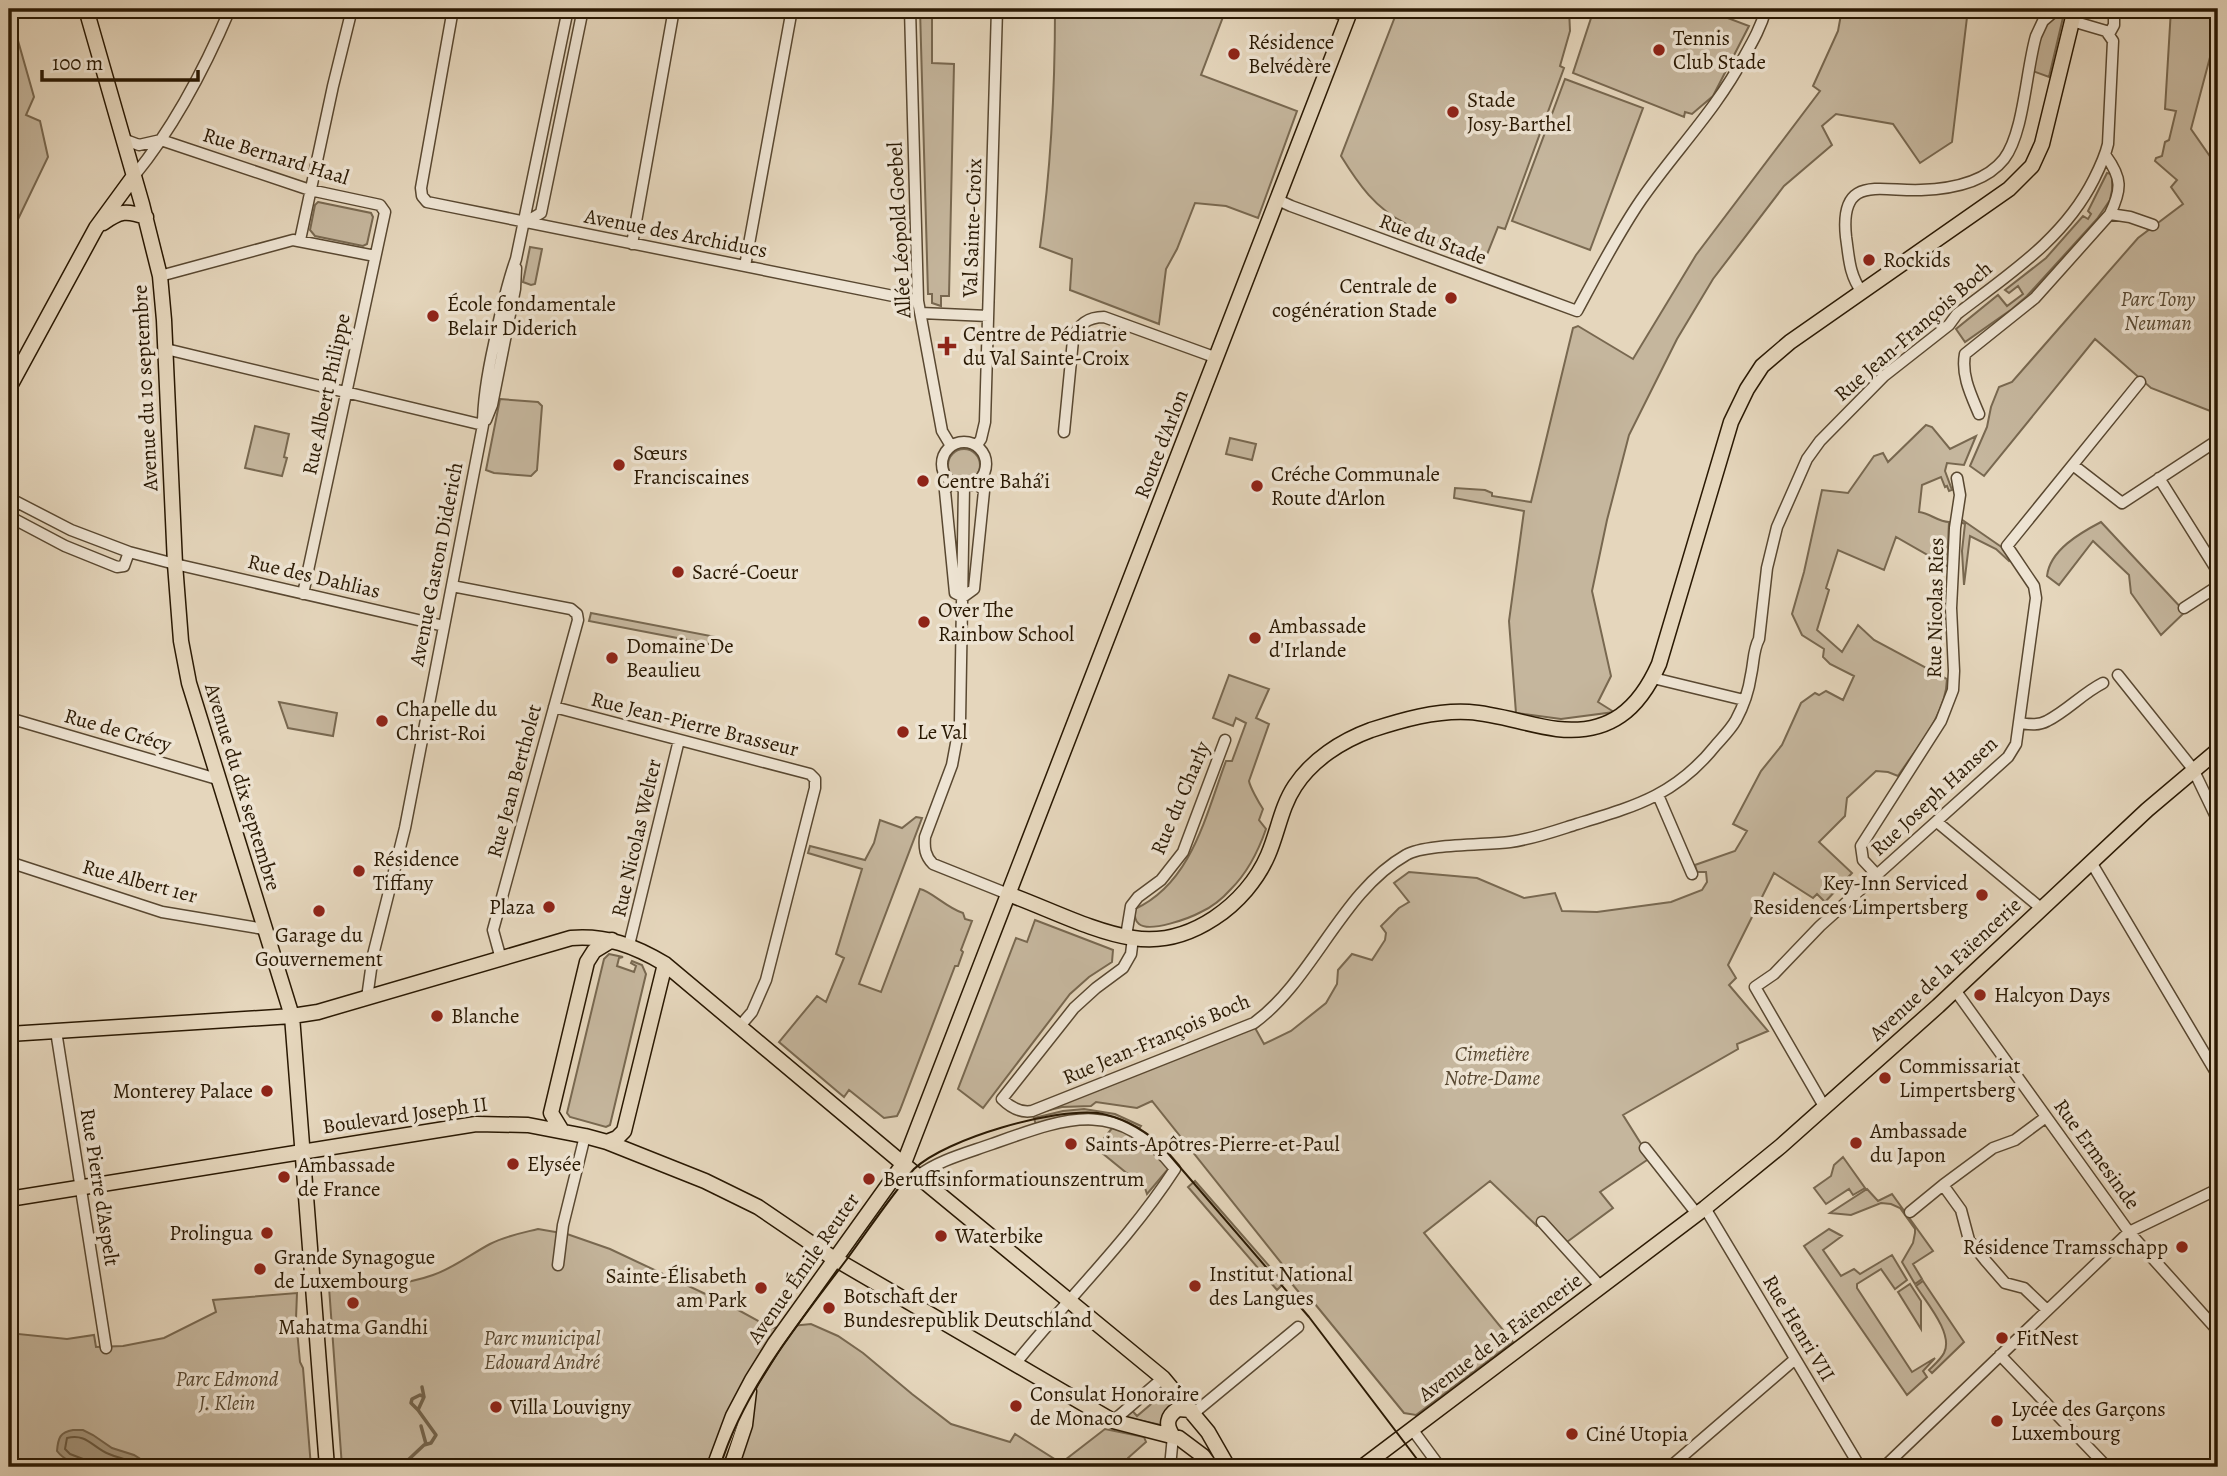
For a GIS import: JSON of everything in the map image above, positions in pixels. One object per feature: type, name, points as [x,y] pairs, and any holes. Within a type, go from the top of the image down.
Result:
[{"type":"main road","name":"Avenue du 10 septembre","points":[[86,9],[146,217],[160,276],[166,349],[175,564]]},
{"type":"main road","name":"Route d'Arlon","points":[[904,1163],[1349,13]]},
{"type":"main road","points":[[1008,894],[1103,930],[1129,937],[1156,939],[1174,936],[1225,911],[1252,883],[1269,853],[1288,797],[1304,773],[1341,744],[1369,731],[1444,712],[1482,713],[1558,729],[1590,729],[1616,719],[1633,706],[1645,693],[1660,664],[1731,422],[1747,389],[1762,366],[1790,342],[2009,189],[2032,166],[2042,144],[2074,15]]},
{"type":"main road","points":[[9,388],[96,228],[134,176]]},
{"type":"main road","points":[[96,228],[118,212],[146,217]]},
{"type":"main road","name":"Avenue du dix septembre","points":[[175,564],[181,641],[189,683],[292,1016],[327,1467]]},
{"type":"main road","name":"Avenue de la Faïencerie","points":[[1362,1467],[1701,1211],[1825,1108],[2193,769],[2218,750]]},
{"type":"main road","points":[[9,1034],[292,1016],[318,1012],[571,938],[612,940],[629,945],[665,964],[932,1188],[1074,1296],[1163,1378],[1208,1432],[1228,1467]]},
{"type":"main road","points":[[562,1131],[551,1113],[587,962],[594,951],[612,940]]},
{"type":"main road","points":[[607,1142],[624,1131],[665,964]]},
{"type":"main road","name":"Boulevard Joseph II","points":[[9,1199],[476,1124],[528,1125],[562,1131],[607,1142],[695,1177],[758,1208],[835,1259],[1113,1421],[1176,1437],[1203,1456],[1211,1467]]},
{"type":"main road","name":"Avenue Émile Reuter","points":[[714,1467],[733,1416],[775,1343],[904,1163]]},
{"type":"main road","name":"Avenue Émile Reuter","points":[[731,1467],[745,1425],[752,1380]]},
{"type":"main road","points":[[1178,1409],[1194,1413],[1195,1430],[1185,1437],[1176,1437],[1168,1424],[1169,1418],[1178,1409]]},
{"type":"street","points":[[134,176],[162,140],[201,73],[230,9]]},
{"type":"street","points":[[300,240],[352,9]]},
{"type":"street","name":"Avenue des Archiducs","points":[[453,9],[421,188],[422,196],[427,202],[918,301]]},
{"type":"street","name":"Avenue Gaston Diderich","points":[[367,998],[373,955],[405,828],[483,425],[483,402],[505,289],[516,260],[568,9]]},
{"type":"street","name":"Avenue Gaston Diderich","points":[[524,223],[541,213],[583,9]]},
{"type":"street","points":[[632,244],[674,9]]},
{"type":"street","points":[[745,266],[792,9]]},
{"type":"street","name":"Allée Léopold Goebel","points":[[910,9],[918,301],[942,431],[951,446]]},
{"type":"street","name":"Val Sainte-Croix","points":[[963,597],[974,589],[984,491],[976,482],[983,476],[986,468],[986,459],[977,445],[985,430],[998,9]]},
{"type":"street","points":[[1326,9],[1349,13]]},
{"type":"street","name":"Rue du Stade","points":[[1278,200],[1577,311],[1616,239],[1642,199],[1733,78],[1760,28],[1766,9]]},
{"type":"street","points":[[1861,292],[1850,272],[1844,218],[1848,206],[1855,196],[1866,190],[1883,187],[1941,189],[1966,184],[1989,173],[2004,159],[2014,139],[2036,36],[2043,21],[2057,9]]},
{"type":"street","name":"Rue Jean-François Boch","points":[[1002,1099],[1017,1110],[1032,1111],[1254,1023],[1282,999],[1368,885],[1409,853],[1426,848],[1525,840],[1636,806],[1684,778],[1704,759],[1737,719],[1744,700],[1755,646],[1759,639],[1767,568],[1777,527],[1807,459],[1820,441],[1884,376],[2039,250],[2061,229],[2085,198],[2106,156],[2108,144],[2113,41],[2109,34],[2114,25],[2114,9]]},
{"type":"street","points":[[2074,15],[2109,34]]},
{"type":"street","points":[[559,53],[573,55]]},
{"type":"street","points":[[123,139],[139,145],[162,140]]},
{"type":"street","points":[[541,139],[556,142]]},
{"type":"street","name":"Rue Bernard Haal","points":[[162,140],[310,190],[380,205]]},
{"type":"street","points":[[1979,414],[1969,392],[1964,370],[1965,354],[2035,298],[2110,214],[2118,194],[2118,173],[2106,156]]},
{"type":"street","name":"Rue Albert Philippe","points":[[303,594],[385,212],[380,205]]},
{"type":"street","points":[[2110,214],[2153,226]]},
{"type":"street","points":[[160,276],[293,240],[375,256]]},
{"type":"street","points":[[921,313],[988,316]]},
{"type":"street","points":[[1064,432],[1074,333],[1087,320],[1104,317],[1217,358]]},
{"type":"street","points":[[166,349],[483,425]]},
{"type":"street","points":[[2140,382],[2073,465],[2122,503],[2218,440]]},
{"type":"street","points":[[951,446],[964,442],[977,445]]},
{"type":"street","name":"Val Sainte-Croix","points":[[951,446],[943,460],[946,475],[951,481],[945,491],[955,593],[963,597]]},
{"type":"street","name":"Rue Joseph Hansen","points":[[1825,1108],[1755,987],[1774,974],[1820,926],[2008,757],[2016,744],[2036,598],[2034,586],[2007,546],[2073,465]]},
{"type":"street","name":"Rue Nicolas Ries","points":[[1877,875],[1863,860],[1861,846],[1941,721],[1953,690],[1951,608],[1959,495],[1957,478]]},
{"type":"street","points":[[2160,478],[2218,572]]},
{"type":"street","points":[[951,481],[964,486],[976,482]]},
{"type":"street","name":"Val Sainte-Croix","points":[[964,486],[960,722],[952,765],[925,837],[925,851],[933,864],[1008,894]]},
{"type":"street","points":[[12,500],[10,514],[14,519],[74,550],[117,567],[124,566],[129,552]]},
{"type":"street","name":"Rue des Dahlias","points":[[12,500],[71,530],[129,552],[444,626]]},
{"type":"street","name":"Rue Jean Bertholet","points":[[452,586],[571,609],[577,614],[578,620],[493,930],[501,958]]},
{"type":"street","points":[[2184,608],[2218,586]]},
{"type":"street","points":[[2118,675],[2193,769],[2218,821]]},
{"type":"street","points":[[1653,678],[1744,700]]},
{"type":"street","points":[[2019,723],[2034,725],[2046,721],[2103,683]]},
{"type":"street","name":"Rue Jean-Pierre Brasseur","points":[[554,707],[810,774],[815,779],[815,788],[766,980],[752,1012],[740,1026]]},
{"type":"street","name":"Rue de Crécy","points":[[9,718],[217,779]]},
{"type":"street","name":"Rue Nicolas Welter","points":[[629,945],[679,740]]},
{"type":"street","name":"Rue du Charly","points":[[1002,1099],[1074,1008],[1123,968],[1131,954],[1131,906],[1161,880],[1183,852],[1225,740]]},
{"type":"street","points":[[1658,795],[1692,874]]},
{"type":"street","points":[[1937,822],[2042,909]]},
{"type":"street","name":"Rue Albert 1er","points":[[9,862],[162,912],[264,929]]},
{"type":"street","points":[[2091,862],[2218,1076]]},
{"type":"street","name":"Rue Ermesinde","points":[[1955,990],[2129,1233],[2218,1331]]},
{"type":"street","name":"Rue Pierre d'Aspelt","points":[[57,1031],[106,1348]]},
{"type":"street","points":[[1910,1212],[1993,1148],[2015,1140],[2046,1117]]},
{"type":"street","points":[[918,1176],[940,1163],[982,1147],[1048,1124],[1076,1119],[1104,1120],[1134,1131],[1152,1143],[1175,1169],[1158,1196],[1015,1364]]},
{"type":"street","points":[[558,1265],[563,1225],[584,1136]]},
{"type":"street","points":[[1645,1148],[1701,1211]]},
{"type":"street","points":[[1943,1185],[1961,1210],[1969,1240],[1985,1260],[2005,1283],[2024,1288],[2047,1310]]},
{"type":"street","points":[[1884,1467],[2129,1233],[2218,1189]]},
{"type":"street","name":"Rue Henri VII","points":[[1701,1211],[1860,1467]]},
{"type":"street","points":[[1542,1222],[1601,1287]]},
{"type":"street","points":[[1194,1413],[1298,1326]]},
{"type":"street","points":[[2000,1355],[2107,1467]]},
{"type":"street","points":[[1670,1467],[1794,1360]]},
{"type":"street","points":[[1113,1421],[1163,1378]]},
{"type":"street","points":[[1412,1429],[1440,1467]]},
{"type":"street","points":[[1170,1467],[1176,1437]]},
{"type":"green space","points":[[9,9],[34,97],[26,115],[40,121],[48,157],[9,238]]},
{"type":"green space","points":[[920,9],[932,9],[932,63],[954,64],[949,296],[941,296],[941,306],[932,303],[932,294],[928,294]]},
{"type":"green space","points":[[1055,9],[1226,9],[1201,75],[1297,111],[1258,218],[1226,206],[1195,203],[1166,269],[1159,324],[1070,290],[1072,259],[1040,247],[1052,128]]},
{"type":"green space","name":"Stade Josy-Barthel","points":[[1398,9],[1569,9],[1570,31],[1560,66],[1564,68],[1505,229],[1498,227],[1484,262],[1404,232],[1406,224],[1385,211],[1369,195],[1341,156]]},
{"type":"green space","name":"Tennis Club Stade","points":[[1594,9],[1704,9],[1749,26],[1713,96],[1692,114],[1685,112],[1684,117],[1573,73]]},
{"type":"green space","points":[[1842,9],[1968,9],[1952,142],[1920,163],[1893,124],[1836,114],[1822,126],[1832,145],[1784,186],[1713,279],[1677,339],[1629,435],[1592,591],[1611,676],[1598,702],[1614,712],[1561,719],[1516,713],[1509,621],[1524,511],[1454,498],[1455,488],[1485,490],[1492,493],[1492,496],[1531,502],[1573,328],[1578,326],[1633,359],[1696,255],[1820,91],[1813,86],[1838,31]]},
{"type":"green space","points":[[2065,9],[2049,77],[2030,70],[2045,26],[2050,18]]},
{"type":"green space","name":"Parc Tony Neuman","points":[[2171,9],[2218,9],[2218,27],[2191,129],[2216,165],[2218,164],[2218,414],[2151,388],[2095,339],[1984,476],[1970,466],[1987,427],[1999,387],[2012,382],[2138,238],[2183,204],[2171,187],[2177,180],[2155,161],[2162,156],[2165,142],[2169,140],[2176,111],[2165,109]]},
{"type":"green space","points":[[1565,79],[1643,108],[1590,250],[1512,221]]},
{"type":"green space","points":[[2107,173],[2112,174],[2110,200],[2097,219],[2027,296],[1965,342],[1956,329],[1998,295],[2007,306],[2023,294],[2018,286],[2009,293],[2005,290],[2046,258],[2083,216],[2088,219],[2091,214],[2088,211]]},
{"type":"green space","points":[[318,202],[371,213],[373,217],[367,244],[363,246],[315,236],[310,230]]},
{"type":"green space","points":[[530,247],[542,249],[535,284],[531,285],[523,282]]},
{"type":"green space","points":[[500,399],[538,402],[542,406],[537,470],[531,476],[486,470]]},
{"type":"green space","name":"Cimetière Notre-Dame","points":[[1926,425],[1932,427],[1950,449],[1976,436],[1964,465],[1947,463],[1945,471],[1952,490],[1949,491],[1947,486],[1945,487],[1941,477],[1922,485],[1919,512],[1949,522],[1947,566],[1896,537],[1884,570],[1838,550],[1817,630],[1842,652],[1858,625],[1874,640],[1947,679],[1942,705],[1922,742],[1898,776],[1876,771],[1847,798],[1845,816],[1819,842],[1852,873],[1825,902],[1817,894],[1813,898],[1774,873],[1728,965],[1736,978],[1729,985],[1768,1031],[1737,1044],[1738,1049],[1623,1115],[1650,1158],[1600,1192],[1613,1208],[1567,1242],[1546,1219],[1537,1226],[1490,1181],[1424,1233],[1513,1342],[1416,1415],[1404,1413],[1315,1304],[1311,1307],[1292,1284],[1294,1279],[1152,1101],[1137,1108],[1096,1102],[1091,1106],[1062,1107],[1033,1114],[1254,1026],[1264,1044],[1291,1031],[1326,1003],[1337,984],[1338,970],[1352,954],[1372,960],[1385,940],[1386,933],[1381,926],[1409,902],[1394,883],[1409,872],[1477,878],[1524,898],[1555,893],[1562,911],[1597,912],[1671,902],[1702,890],[1707,882],[1706,872],[1697,872],[1695,865],[1735,851],[1747,831],[1733,824],[1761,771],[1782,745],[1801,703],[1815,693],[1819,695],[1826,691],[1843,700],[1854,676],[1830,664],[1823,657],[1824,649],[1802,635],[1792,614],[1822,490],[1848,493],[1874,456],[1883,453],[1888,462]]},
{"type":"green space","points":[[255,426],[289,434],[282,476],[245,468]]},
{"type":"green space","points":[[1230,438],[1256,444],[1252,460],[1226,454]]},
{"type":"green space","points":[[964,449],[975,454],[980,465],[975,476],[964,481],[953,476],[948,465],[953,454]]},
{"type":"green space","points":[[1961,519],[2013,555],[2009,561],[1996,549],[1970,536],[1964,585],[1962,551],[1965,524],[1960,522]]},
{"type":"green space","points":[[2101,522],[2185,612],[2161,635],[2131,593],[2129,575],[2093,541],[2059,585],[2047,576],[2054,558],[2067,543]]},
{"type":"green space","points":[[591,613],[721,638],[719,646],[589,621]]},
{"type":"green space","points":[[1229,675],[1269,689],[1256,718],[1269,724],[1249,781],[1263,809],[1259,820],[1266,829],[1247,869],[1217,902],[1196,915],[1179,921],[1161,926],[1144,926],[1136,921],[1135,909],[1154,897],[1184,865],[1203,824],[1226,761],[1232,761],[1246,723],[1236,718],[1233,726],[1213,718]]},
{"type":"green space","points":[[279,702],[337,713],[333,736],[288,728]]},
{"type":"green space","points":[[916,817],[922,818],[859,984],[881,992],[920,889],[972,921],[958,966],[955,966],[900,1110],[897,1116],[884,1118],[849,1090],[844,1097],[779,1042],[817,996],[826,1002],[844,958],[836,954],[862,869],[808,853],[810,846],[865,860],[874,843],[880,820],[902,828]]},
{"type":"green space","points":[[1035,920],[1113,950],[1112,962],[1070,994],[983,1108],[958,1089],[1016,938],[1027,942]]},
{"type":"green space","points":[[609,954],[623,957],[619,958],[617,966],[634,972],[636,966],[632,961],[642,965],[646,974],[610,1125],[606,1127],[570,1117],[567,1113],[604,959]]},
{"type":"green space","points":[[1084,1109],[1115,1114],[1141,1126],[1138,1130],[1125,1124],[1036,1125],[1034,1118]]},
{"type":"green space","points":[[1113,1127],[1137,1139],[1169,1168],[1147,1194],[1145,1188],[1096,1148]]},
{"type":"green space","points":[[1843,1157],[1865,1188],[1853,1195],[1849,1189],[1826,1204],[1814,1188],[1831,1176],[1834,1165]]},
{"type":"green space","points":[[1195,1181],[1284,1283],[1277,1290],[1188,1187]]},
{"type":"green space","points":[[1867,1189],[1878,1201],[1892,1194],[1933,1251],[1913,1264],[1922,1279],[1915,1284],[1902,1262],[1913,1243],[1915,1229],[1900,1208],[1881,1203],[1851,1215],[1830,1213]]},
{"type":"green space","name":"Parc municipal Edouard André","points":[[538,1229],[567,1234],[610,1249],[731,1306],[771,1328],[811,1324],[838,1336],[951,1424],[1010,1442],[1015,1434],[1061,1463],[1105,1429],[1144,1437],[1146,1442],[1128,1458],[1124,1467],[342,1467],[329,1287],[382,1285],[420,1279],[448,1269],[496,1241]]},
{"type":"green space","points":[[1829,1229],[1842,1236],[1823,1250],[1841,1276],[1854,1269],[1860,1274],[1892,1255],[1907,1280],[1895,1289],[1881,1269],[1857,1284],[1857,1288],[1912,1372],[1935,1358],[1923,1371],[1927,1377],[1907,1395],[1804,1246]]},
{"type":"green space","points":[[1923,1281],[1964,1342],[1932,1373],[1929,1370],[1944,1353],[1946,1345],[1938,1318],[1916,1286]]},
{"type":"green space","points":[[1910,1284],[1921,1301],[1921,1329],[1898,1292]]},
{"type":"green space","name":"Parc Edmond J. Klein","points":[[297,1293],[296,1319],[311,1467],[23,1467],[9,1442],[9,1333],[67,1339],[94,1335],[96,1347],[123,1346],[164,1338],[216,1312],[213,1300]]},
{"type":"green space","points":[[1155,1385],[1173,1404],[1162,1416],[1161,1425],[1120,1416],[1129,1407],[1137,1416],[1157,1399],[1150,1389]]},
{"type":"water","points":[[73,1430],[83,1430],[112,1448],[134,1455],[153,1467],[88,1467],[65,1459],[57,1451],[58,1443],[60,1436]]},
{"type":"waterway","points":[[407,1461],[424,1445],[431,1443],[436,1435],[418,1410],[424,1397],[422,1387]]},
{"type":"waterway","points":[[418,1410],[411,1403],[412,1399],[420,1395],[424,1397]]},
{"type":"waterway","points":[[421,1426],[426,1444]]},
{"type":"tram line","points":[[720,1467],[730,1438],[758,1384],[792,1332],[914,1169],[950,1146],[975,1136],[1029,1120],[1079,1113],[1115,1117],[1160,1144],[1309,1317],[1423,1467]]},
{"type":"place","name":"Tennis Club Stade","points":[[1659,50]]},
{"type":"place","name":"Résidence Belvédère","points":[[1234,54]]},
{"type":"place","name":"Stade Josy-Barthel","points":[[1453,112]]},
{"type":"place","name":"Rockids","points":[[1869,260]]},
{"type":"place","name":"Centrale de cogénération Stade","points":[[1451,298]]},
{"type":"place","name":"École fondamentale Belair Diderich","points":[[433,316]]},
{"type":"place","name":"Centre de Pédiatrie du Val Sainte-Croix","points":[[947,346]]},
{"type":"place","name":"Sœurs Franciscaines","points":[[619,465]]},
{"type":"place","name":"Centre Bahá’i","points":[[923,481]]},
{"type":"place","name":"Créche Communale Route d'Arlon","points":[[1257,486]]},
{"type":"place","name":"Sacré-Coeur","points":[[678,572]]},
{"type":"place","name":"Over The Rainbow School","points":[[924,622]]},
{"type":"place","name":"Ambassade d'Irlande","points":[[1255,638]]},
{"type":"place","name":"Domaine De Beaulieu","points":[[612,658]]},
{"type":"place","name":"Chapelle du Christ-Roi","points":[[382,721]]},
{"type":"place","name":"Le Val","points":[[903,732]]},
{"type":"place","name":"Résidence Tiffany","points":[[359,871]]},
{"type":"place","name":"Key-Inn Serviced Residences Limpertsberg","points":[[1982,895]]},
{"type":"place","name":"Plaza","points":[[549,907]]},
{"type":"place","name":"Garage du Gouvernement","points":[[319,911]]},
{"type":"place","name":"Halcyon Days","points":[[1980,995]]},
{"type":"place","name":"Blanche","points":[[437,1016]]},
{"type":"place","name":"Commissariat Limpertsberg","points":[[1885,1078]]},
{"type":"place","name":"Monterey Palace","points":[[267,1091]]},
{"type":"place","name":"Ambassade du Japon","points":[[1856,1143]]},
{"type":"place","name":"Saints-Apôtres-Pierre-et-Paul","points":[[1071,1144]]},
{"type":"place","name":"Elysée","points":[[513,1164]]},
{"type":"place","name":"Ambassade de France","points":[[284,1177]]},
{"type":"place","name":"Beruffsinformatiounszentrum","points":[[869,1179]]},
{"type":"place","name":"Prolingua","points":[[267,1233]]},
{"type":"place","name":"Waterbike","points":[[941,1236]]},
{"type":"place","name":"Résidence Tramsschapp","points":[[2182,1247]]},
{"type":"place","name":"Grande Synagogue de Luxembourg","points":[[260,1269]]},
{"type":"place","name":"Institut National des Langues","points":[[1195,1286]]},
{"type":"place","name":"Sainte-Élisabeth am Park","points":[[761,1288]]},
{"type":"place","name":"Mahatma Gandhi","points":[[353,1303]]},
{"type":"place","name":"Botschaft der Bundesrepublik Deutschland","points":[[829,1308]]},
{"type":"place","name":"FitNest","points":[[2002,1338]]},
{"type":"place","name":"Consulat Honoraire de Monaco","points":[[1016,1406]]},
{"type":"place","name":"Villa Louvigny","points":[[496,1407]]},
{"type":"place","name":"Lycée des Garçons Luxembourg","points":[[1997,1421]]},
{"type":"place","name":"Ciné Utopia","points":[[1572,1434]]}]
